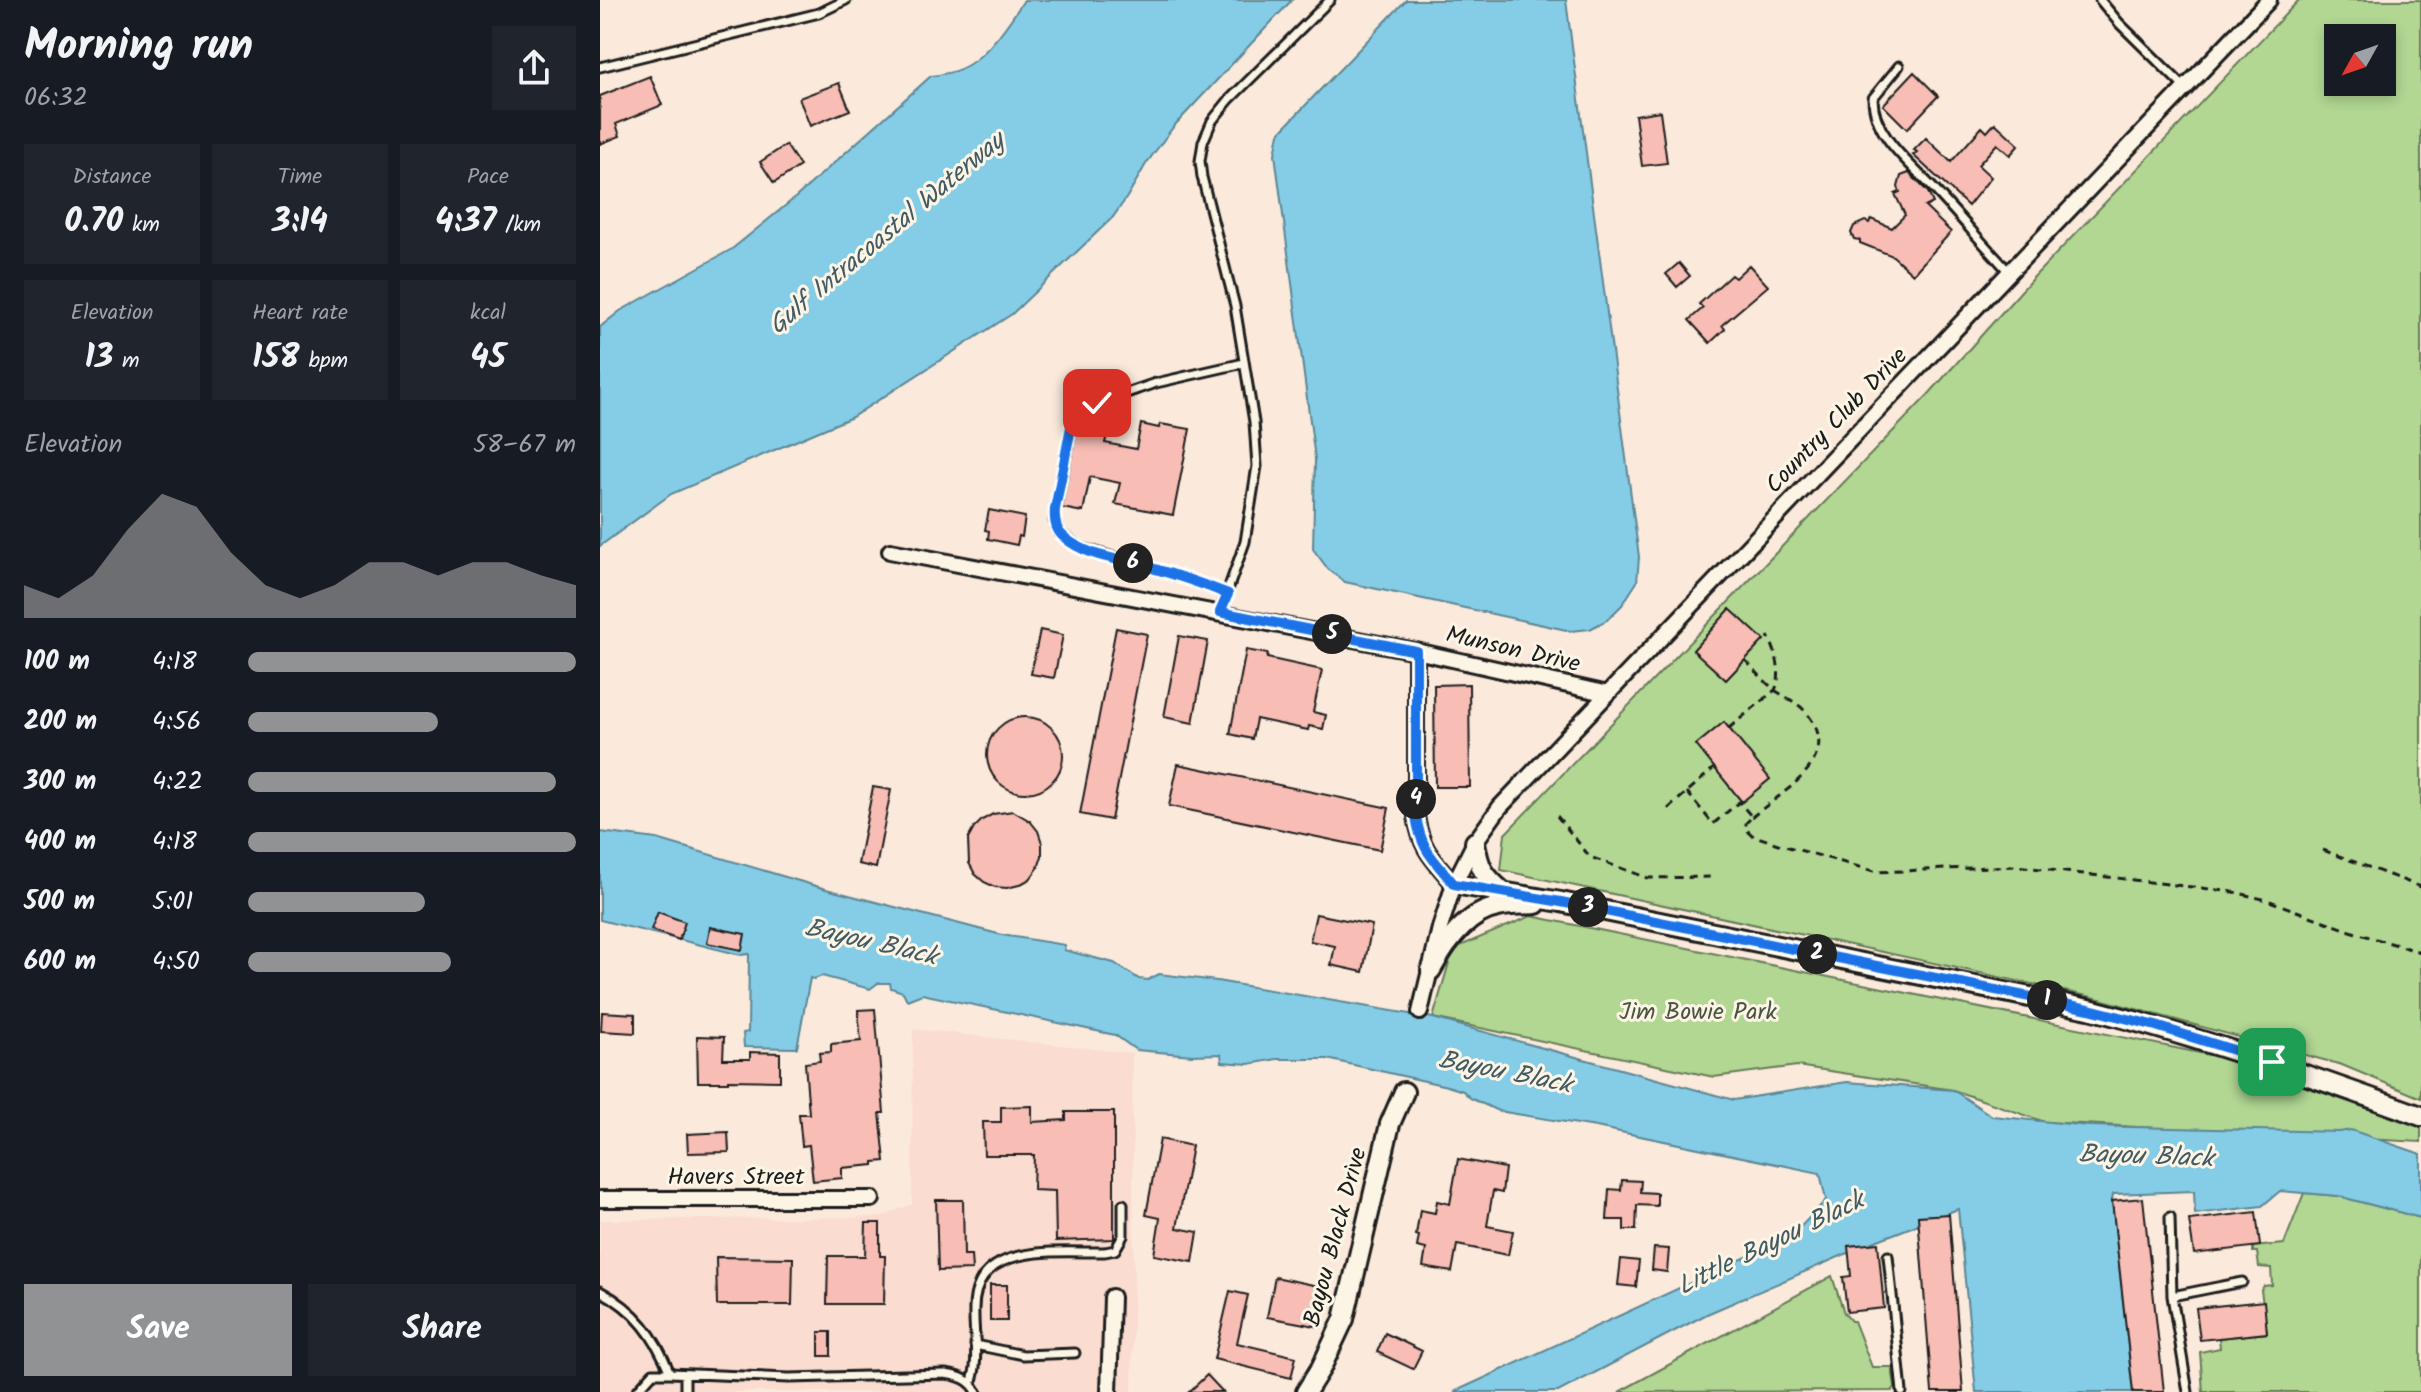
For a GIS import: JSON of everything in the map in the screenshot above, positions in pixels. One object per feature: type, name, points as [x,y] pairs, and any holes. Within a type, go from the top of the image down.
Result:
[{"type":"street","name":"Country Club Drive","points":[[1420,1012],[1454,884],[1463,862],[1500,807],[2269,0]]},
{"type":"street","name":"Munson Drive","points":[[890,551],[1416,651],[1608,694]]},
{"type":"street","points":[[1416,651],[1416,816],[1419,836],[1424,848],[1454,884],[1561,902],[2089,1009],[2272,1062],[2421,1116]]},
{"type":"street","points":[[1475,842],[1480,868],[1487,879],[1503,892]]},
{"type":"street","points":[[1431,970],[1451,937],[1472,919],[1496,907],[1561,902]]},
{"type":"street","name":"Bayou Black Drive","points":[[1306,1392],[1344,1319],[1390,1124],[1404,1092]]},
{"type":"street","name":"Havers Street","points":[[600,1199],[872,1199]]},
{"type":"street","points":[[1109,1392],[1112,1297]]},
{"type":"lane","points":[[600,67],[819,13],[846,0]]},
{"type":"lane","points":[[1220,612],[1245,542],[1257,466],[1254,422],[1228,272],[1202,177],[1200,161],[1203,142],[1212,121],[1229,100],[1330,0]]},
{"type":"lane","points":[[2100,0],[2185,88]]},
{"type":"lane","points":[[1899,66],[1873,98],[1873,107],[1888,139],[2010,273]]},
{"type":"lane","points":[[1228,594],[1079,547],[1059,532],[1054,521],[1072,422],[1082,411],[1156,383],[1244,363]]},
{"type":"lane","points":[[971,1384],[975,1375],[975,1294],[991,1269],[1011,1257],[1030,1253],[1115,1250],[1123,1236],[1123,1204]]},
{"type":"lane","points":[[2170,1217],[2172,1296],[2188,1392]]},
{"type":"lane","points":[[1888,1256],[1902,1392]]},
{"type":"lane","points":[[2172,1296],[2242,1282]]},
{"type":"lane","points":[[600,1291],[612,1297],[649,1330],[670,1373]]},
{"type":"lane","points":[[975,1345],[1023,1355],[1075,1353]]},
{"type":"lane","points":[[636,1392],[653,1373],[789,1378],[945,1374],[959,1376],[977,1392]]},
{"type":"lane","points":[[685,1375],[685,1392]]},
{"type":"path","points":[[1729,728],[1775,690],[1779,672],[1768,636]]},
{"type":"path","points":[[1745,660],[1814,722],[1820,737],[1819,750],[1813,763],[1800,778],[1746,823],[1746,829],[1752,835],[1877,872],[2016,866],[2234,892],[2267,900],[2356,933],[2421,952]]},
{"type":"path","points":[[1668,809],[1714,768]]},
{"type":"path","points":[[1687,792],[1713,824],[1739,802],[1752,817]]},
{"type":"path","points":[[1557,816],[1590,857],[1648,878],[1714,877]]},
{"type":"path","points":[[2323,850],[2421,887]]},
{"type":"shaded area","points":[[913,1029],[1132,1053],[1132,1392],[600,1392],[600,1220],[881,1217],[912,1204]]},
{"type":"green space","points":[[2299,0],[2421,0],[2421,1098],[2342,1065],[2092,997],[1501,870],[1505,834],[1928,395],[2031,280]]},
{"type":"green space","name":"Jim Bowie Park","points":[[1531,916],[2273,1068],[2421,1122],[2421,1142],[2045,1122],[1953,1090],[1797,1066],[1714,1077],[1433,1018],[1453,949]]},
{"type":"green space","points":[[2304,1193],[2338,1196],[2421,1218],[2421,1392],[2203,1392],[2200,1352],[2220,1348],[2219,1338],[2267,1333],[2261,1290],[2264,1286],[2272,1285],[2271,1268],[2259,1267],[2253,1247],[2284,1244]]},
{"type":"green space","points":[[1832,1276],[1844,1313],[1854,1321],[1872,1367],[1892,1367],[1895,1387],[1892,1391],[1619,1392]]},
{"type":"water","name":"Gulf Intracoastal Waterway","points":[[1024,0],[1292,0],[1174,126],[1113,217],[1012,314],[852,417],[671,494],[600,546],[600,327],[620,311],[732,249],[796,197],[931,76],[959,69],[976,60],[999,36]]},
{"type":"water","points":[[1406,0],[1566,0],[1639,557],[1637,582],[1622,605],[1607,620],[1590,629],[1571,631],[1345,582],[1328,569],[1313,549],[1315,459],[1275,154],[1279,133]]},
{"type":"water","name":"Bayou Black","points":[[600,832],[657,839],[826,889],[1002,935],[1065,945],[1064,950],[1114,963],[1139,979],[1148,980],[1159,974],[1217,981],[1433,1018],[1734,1100],[1847,1082],[1953,1090],[1992,1116],[2089,1126],[2351,1130],[2421,1154],[2421,1218],[2338,1196],[2280,1191],[2262,1206],[2195,1214],[2194,1191],[2113,1194],[2133,1392],[1976,1392],[1958,1209],[1707,1314],[1558,1392],[1454,1392],[1792,1236],[1826,1200],[1820,1173],[1596,1127],[1498,1111],[1470,1098],[1463,1091],[1447,1086],[1327,1059],[1277,1059],[1249,1064],[1222,1062],[1221,1054],[1136,1050],[1115,1035],[922,994],[907,1000],[903,992],[891,988],[890,983],[878,983],[870,989],[822,976],[810,978],[797,1048],[744,1047],[743,1033],[748,1032],[749,954],[741,955],[600,920]]},
{"type":"building","points":[[1914,72],[1938,96],[1907,129],[1883,105]]},
{"type":"building","points":[[650,76],[662,105],[616,124],[620,136],[600,144],[600,96]]},
{"type":"building","points":[[839,83],[850,110],[810,126],[799,98]]},
{"type":"building","points":[[1660,111],[1667,163],[1642,166],[1635,115]]},
{"type":"building","points":[[1995,123],[2019,145],[2010,155],[1997,144],[1978,165],[1991,177],[1968,206],[1913,155],[1926,138],[1951,162],[1982,127],[1987,132]]},
{"type":"building","points":[[786,145],[800,166],[774,183],[760,162]]},
{"type":"building","points":[[1909,173],[1928,192],[1933,203],[1925,207],[1951,232],[1913,274],[1893,256],[1860,243],[1851,233],[1854,226],[1865,221],[1869,223],[1871,219],[1892,228],[1905,215],[1895,194],[1900,192],[1901,176]]},
{"type":"building","points":[[1679,263],[1690,276],[1677,287],[1666,274]]},
{"type":"building","points":[[1749,265],[1768,286],[1722,325],[1725,329],[1710,343],[1689,320],[1703,308],[1699,304],[1731,275],[1735,278]]},
{"type":"building","points":[[1082,421],[1109,427],[1105,443],[1136,449],[1141,424],[1190,429],[1173,515],[1115,504],[1120,483],[1090,477],[1083,512],[1062,508],[1078,425]]},
{"type":"building","points":[[989,510],[1025,517],[1022,537],[1019,536],[1017,545],[988,539],[989,531],[985,530]]},
{"type":"building","points":[[1730,609],[1764,640],[1726,680],[1693,650]]},
{"type":"building","points":[[1116,628],[1147,634],[1111,820],[1080,814]]},
{"type":"building","points":[[1040,630],[1063,635],[1054,678],[1031,674]]},
{"type":"building","points":[[1179,636],[1208,641],[1193,723],[1164,717]]},
{"type":"building","points":[[1246,650],[1322,670],[1313,712],[1326,715],[1323,729],[1309,726],[1308,730],[1256,719],[1252,739],[1230,734]]},
{"type":"building","points":[[1469,684],[1470,787],[1435,787],[1434,685]]},
{"type":"building","points":[[1025,717],[1039,720],[1052,728],[1060,741],[1063,755],[1060,769],[1052,782],[1039,790],[1025,793],[1011,790],[998,782],[990,769],[987,755],[990,741],[998,728],[1011,720]]},
{"type":"building","points":[[1724,722],[1770,779],[1742,802],[1696,745]]},
{"type":"building","points":[[1178,764],[1389,808],[1380,850],[1169,806]]},
{"type":"building","points":[[873,787],[891,790],[876,868],[858,864]]},
{"type":"building","points":[[1013,811],[1030,821],[1038,831],[1042,856],[1030,879],[1007,888],[995,887],[975,874],[969,863],[968,839],[982,820],[993,814]]},
{"type":"building","points":[[658,912],[685,922],[679,940],[651,930]]},
{"type":"building","points":[[1316,914],[1372,925],[1363,972],[1331,965],[1335,946],[1310,941]]},
{"type":"building","points":[[710,927],[745,934],[742,950],[707,943]]},
{"type":"building","points":[[875,1009],[885,1161],[842,1168],[842,1178],[813,1181],[809,1145],[802,1146],[799,1114],[809,1114],[805,1063],[820,1061],[819,1053],[831,1052],[831,1044],[861,1041],[858,1010]]},
{"type":"building","points":[[602,1012],[635,1014],[635,1033],[601,1031]]},
{"type":"building","points":[[697,1036],[724,1037],[723,1059],[750,1059],[750,1052],[780,1053],[780,1081],[698,1082]]},
{"type":"building","points":[[1032,1106],[1032,1122],[1066,1120],[1066,1112],[1114,1112],[1114,1239],[1056,1241],[1055,1191],[1033,1190],[1034,1155],[984,1155],[983,1122],[1001,1122],[1001,1107]]},
{"type":"building","points":[[728,1132],[729,1152],[688,1153],[687,1134]]},
{"type":"building","points":[[1160,1139],[1192,1146],[1177,1228],[1198,1232],[1193,1262],[1154,1255],[1160,1218],[1146,1215]]},
{"type":"building","points":[[1458,1159],[1505,1168],[1502,1193],[1493,1191],[1487,1226],[1513,1231],[1508,1255],[1457,1245],[1452,1272],[1423,1267],[1426,1249],[1417,1247],[1419,1236],[1416,1235],[1420,1210],[1435,1213],[1437,1201],[1450,1204]]},
{"type":"building","points":[[1622,1180],[1641,1181],[1640,1192],[1657,1193],[1657,1206],[1637,1205],[1636,1230],[1624,1230],[1624,1220],[1607,1220],[1609,1189],[1621,1190]]},
{"type":"building","points":[[2143,1198],[2164,1392],[2133,1392],[2112,1201]]},
{"type":"building","points":[[936,1200],[963,1200],[964,1255],[971,1255],[972,1270],[938,1271]]},
{"type":"building","points":[[2256,1212],[2260,1246],[2194,1254],[2189,1220]]},
{"type":"building","points":[[1949,1214],[1963,1392],[1932,1392],[1918,1216]]},
{"type":"building","points":[[866,1223],[880,1223],[880,1256],[885,1256],[884,1304],[827,1304],[828,1256],[865,1256]]},
{"type":"building","points":[[1878,1243],[1884,1308],[1847,1312],[1843,1277],[1851,1276],[1848,1246]]},
{"type":"building","points":[[1654,1248],[1669,1249],[1667,1272],[1652,1270]]},
{"type":"building","points":[[716,1257],[793,1258],[792,1305],[717,1305]]},
{"type":"building","points":[[1621,1259],[1639,1261],[1636,1287],[1618,1285]]},
{"type":"building","points":[[1275,1277],[1328,1288],[1321,1327],[1267,1317]]},
{"type":"building","points":[[990,1285],[1007,1285],[1007,1321],[990,1321]]},
{"type":"building","points":[[1230,1291],[1248,1295],[1237,1343],[1296,1357],[1291,1378],[1214,1359]]},
{"type":"building","points":[[2264,1301],[2267,1333],[2200,1340],[2196,1308]]},
{"type":"building","points":[[819,1332],[831,1332],[831,1356],[819,1356]]},
{"type":"building","points":[[1385,1333],[1422,1351],[1413,1369],[1377,1352]]},
{"type":"building","points":[[1207,1375],[1223,1392],[1189,1392]]},
{"type":"route","points":[[1097,403],[1082,411],[1072,422],[1054,521],[1063,537],[1095,553],[1185,578],[1228,594],[1220,612],[1416,651],[1416,816],[1419,836],[1424,848],[1454,884],[1561,902],[2089,1009],[2272,1062]]},
{"type":"water label","name":"Little Bayou Black","points":[[1771,1244]]}]
